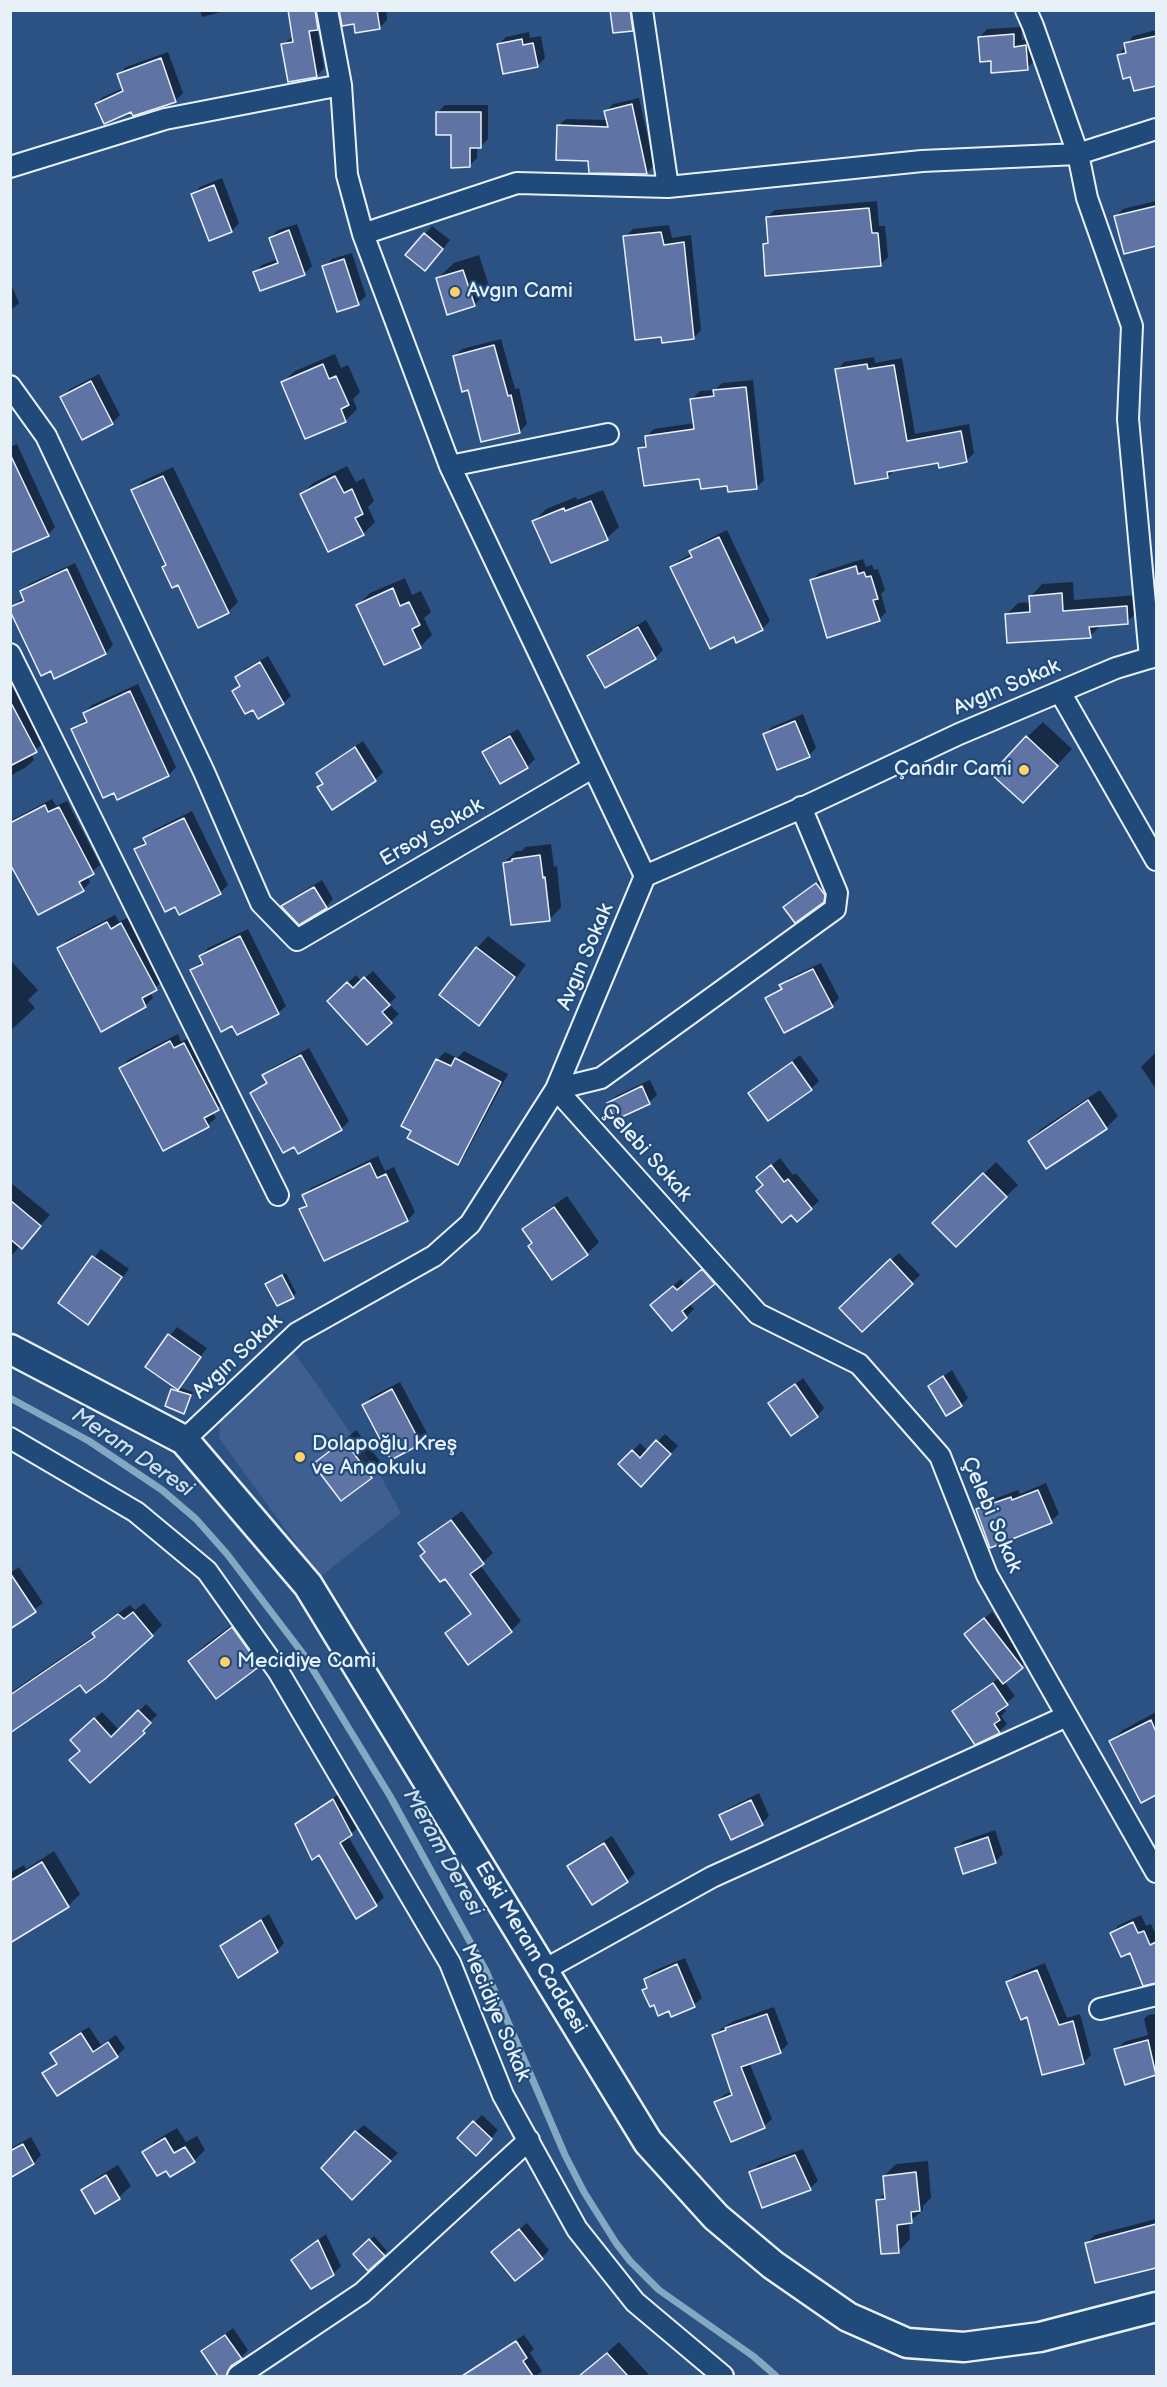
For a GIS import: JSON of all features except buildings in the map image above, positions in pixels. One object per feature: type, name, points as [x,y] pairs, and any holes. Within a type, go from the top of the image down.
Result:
[{"type":"street","points":[[327,10],[341,85],[347,175],[363,234],[450,466],[645,876]]},
{"type":"street","points":[[642,10],[668,187]]},
{"type":"street","points":[[1026,10],[1078,154],[1088,198],[1132,326],[1128,419],[1153,657]]},
{"type":"street","points":[[10,167],[165,119],[341,85]]},
{"type":"street","points":[[363,234],[517,183],[668,187],[922,161],[1078,154],[1156,129]]},
{"type":"street","name":"Ersoy Sokak","points":[[10,386],[51,447],[204,772],[261,903],[297,940],[592,768]]},
{"type":"street","points":[[450,466],[608,435]]},
{"type":"street","points":[[10,654],[278,1195]]},
{"type":"street","name":"Avgın Sokak","points":[[184,1440],[297,1333],[434,1256],[470,1224],[556,1089],[645,876],[959,734],[1116,668],[1153,657]]},
{"type":"street","points":[[1060,692],[1156,860]]},
{"type":"street","points":[[556,1089],[601,1078],[835,909],[837,893],[801,807]]},
{"type":"street","name":"Çelebi Sokak","points":[[556,1089],[758,1314],[859,1364],[940,1456],[987,1575],[1156,1872]]},
{"type":"street","name":"Eski Meram Caddesi","points":[[10,1349],[184,1440],[308,1585],[648,2142],[716,2217],[773,2265],[848,2317],[907,2343],[964,2347],[1040,2337],[1156,2307]]},
{"type":"street","name":"Mecidiye Sokak","points":[[12,1444],[136,1512],[207,1571],[278,1671],[450,1963],[504,2095],[577,2229],[635,2302],[723,2376]]},
{"type":"street","points":[[544,1970],[712,1877],[1067,1716]]},
{"type":"street","points":[[1101,2009],[1156,1995]]},
{"type":"street","points":[[238,2376],[362,2293],[529,2140]]},
{"type":"shaded area","name":"Dolapoğlu Kreş ve Anaokulu","points":[[294,1352],[380,1475],[401,1513],[320,1577],[219,1438],[220,1421],[233,1406]]},
{"type":"waterway","name":"Meram Deresi","points":[[10,1398],[89,1441],[162,1490],[196,1519],[227,1554],[304,1655],[390,1796],[486,1971],[565,2155],[584,2192],[616,2243],[630,2261],[659,2290],[753,2356],[776,2376]]},
{"type":"place","name":"Avgın Cami","points":[[455,292]]},
{"type":"place","name":"Çandır Cami","points":[[1024,770]]},
{"type":"place","name":"Dolapoğlu Kreş ve Anaokulu","points":[[300,1457]]},
{"type":"place","name":"Mecidiye Cami","points":[[225,1662]]}]
